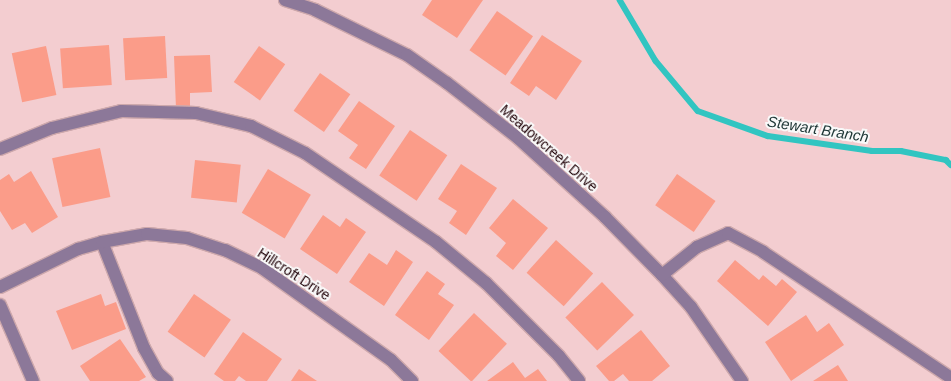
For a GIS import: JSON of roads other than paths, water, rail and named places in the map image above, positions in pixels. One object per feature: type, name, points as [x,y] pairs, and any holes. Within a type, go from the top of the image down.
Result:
[{"type":"street","name":"Meadowcreek Drive","points":[[285,0],[315,10],[407,56],[447,83],[518,138],[556,171],[662,275],[691,307],[742,381]]},
{"type":"street","points":[[0,149],[52,128],[121,111],[196,113],[251,126],[305,152],[436,242],[486,282],[559,356],[579,381]]},
{"type":"street","points":[[662,275],[697,248],[728,233],[763,252],[951,378]]},
{"type":"street","name":"Hillcroft Drive","points":[[0,287],[78,250],[102,242],[147,234],[187,238],[225,250],[262,268],[391,360],[412,381]]},
{"type":"street","points":[[102,242],[144,348],[158,373],[167,381]]},
{"type":"street","points":[[0,305],[33,381]]},
{"type":"waterway","name":"Stewart Branch","points":[[620,0],[656,61],[698,111],[768,136],[872,151],[901,151],[946,160],[951,165]]}]
